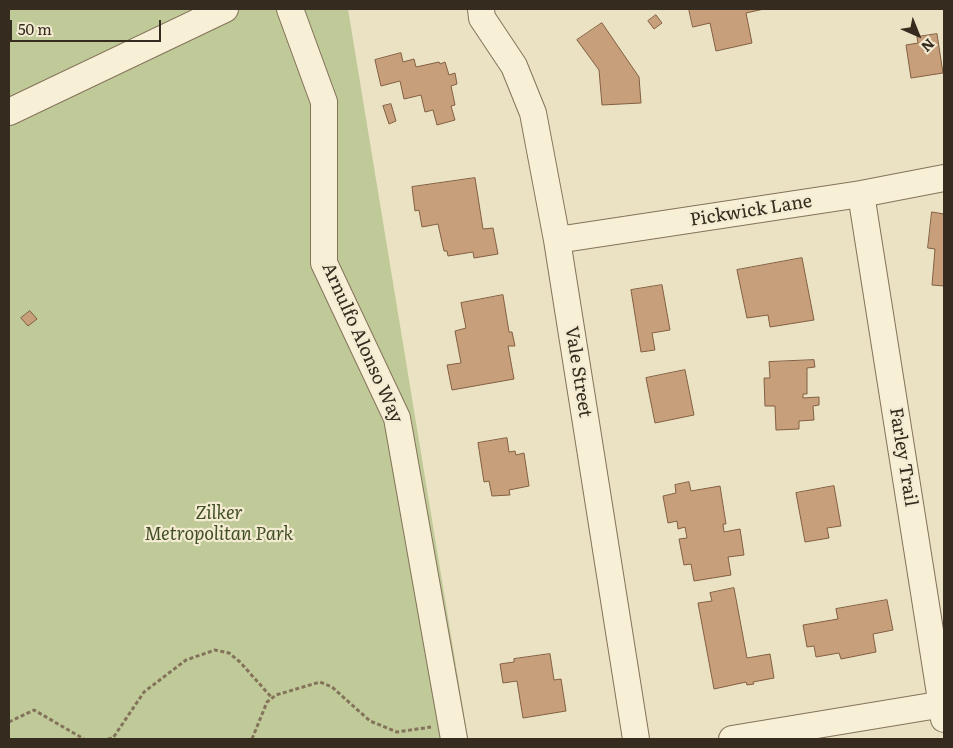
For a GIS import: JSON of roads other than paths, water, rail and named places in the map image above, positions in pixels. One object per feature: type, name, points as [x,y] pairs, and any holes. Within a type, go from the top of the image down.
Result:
[{"type":"street","points":[[9,112],[225,9]]},
{"type":"street","name":"Arnulfo Alonso Way","points":[[290,9],[324,102],[324,264],[397,418],[452,732]]},
{"type":"street","name":"Vale Street","points":[[478,12],[514,66],[533,113],[557,240],[636,739]]},
{"type":"street","name":"Pickwick Lane","points":[[557,240],[861,194],[944,178]]},
{"type":"street","name":"Farley Trail","points":[[861,194],[944,709]]},
{"type":"street","points":[[732,739],[944,709]]},
{"type":"park label","name":"Zilker Metropolitan Park","points":[[219,524]]}]
